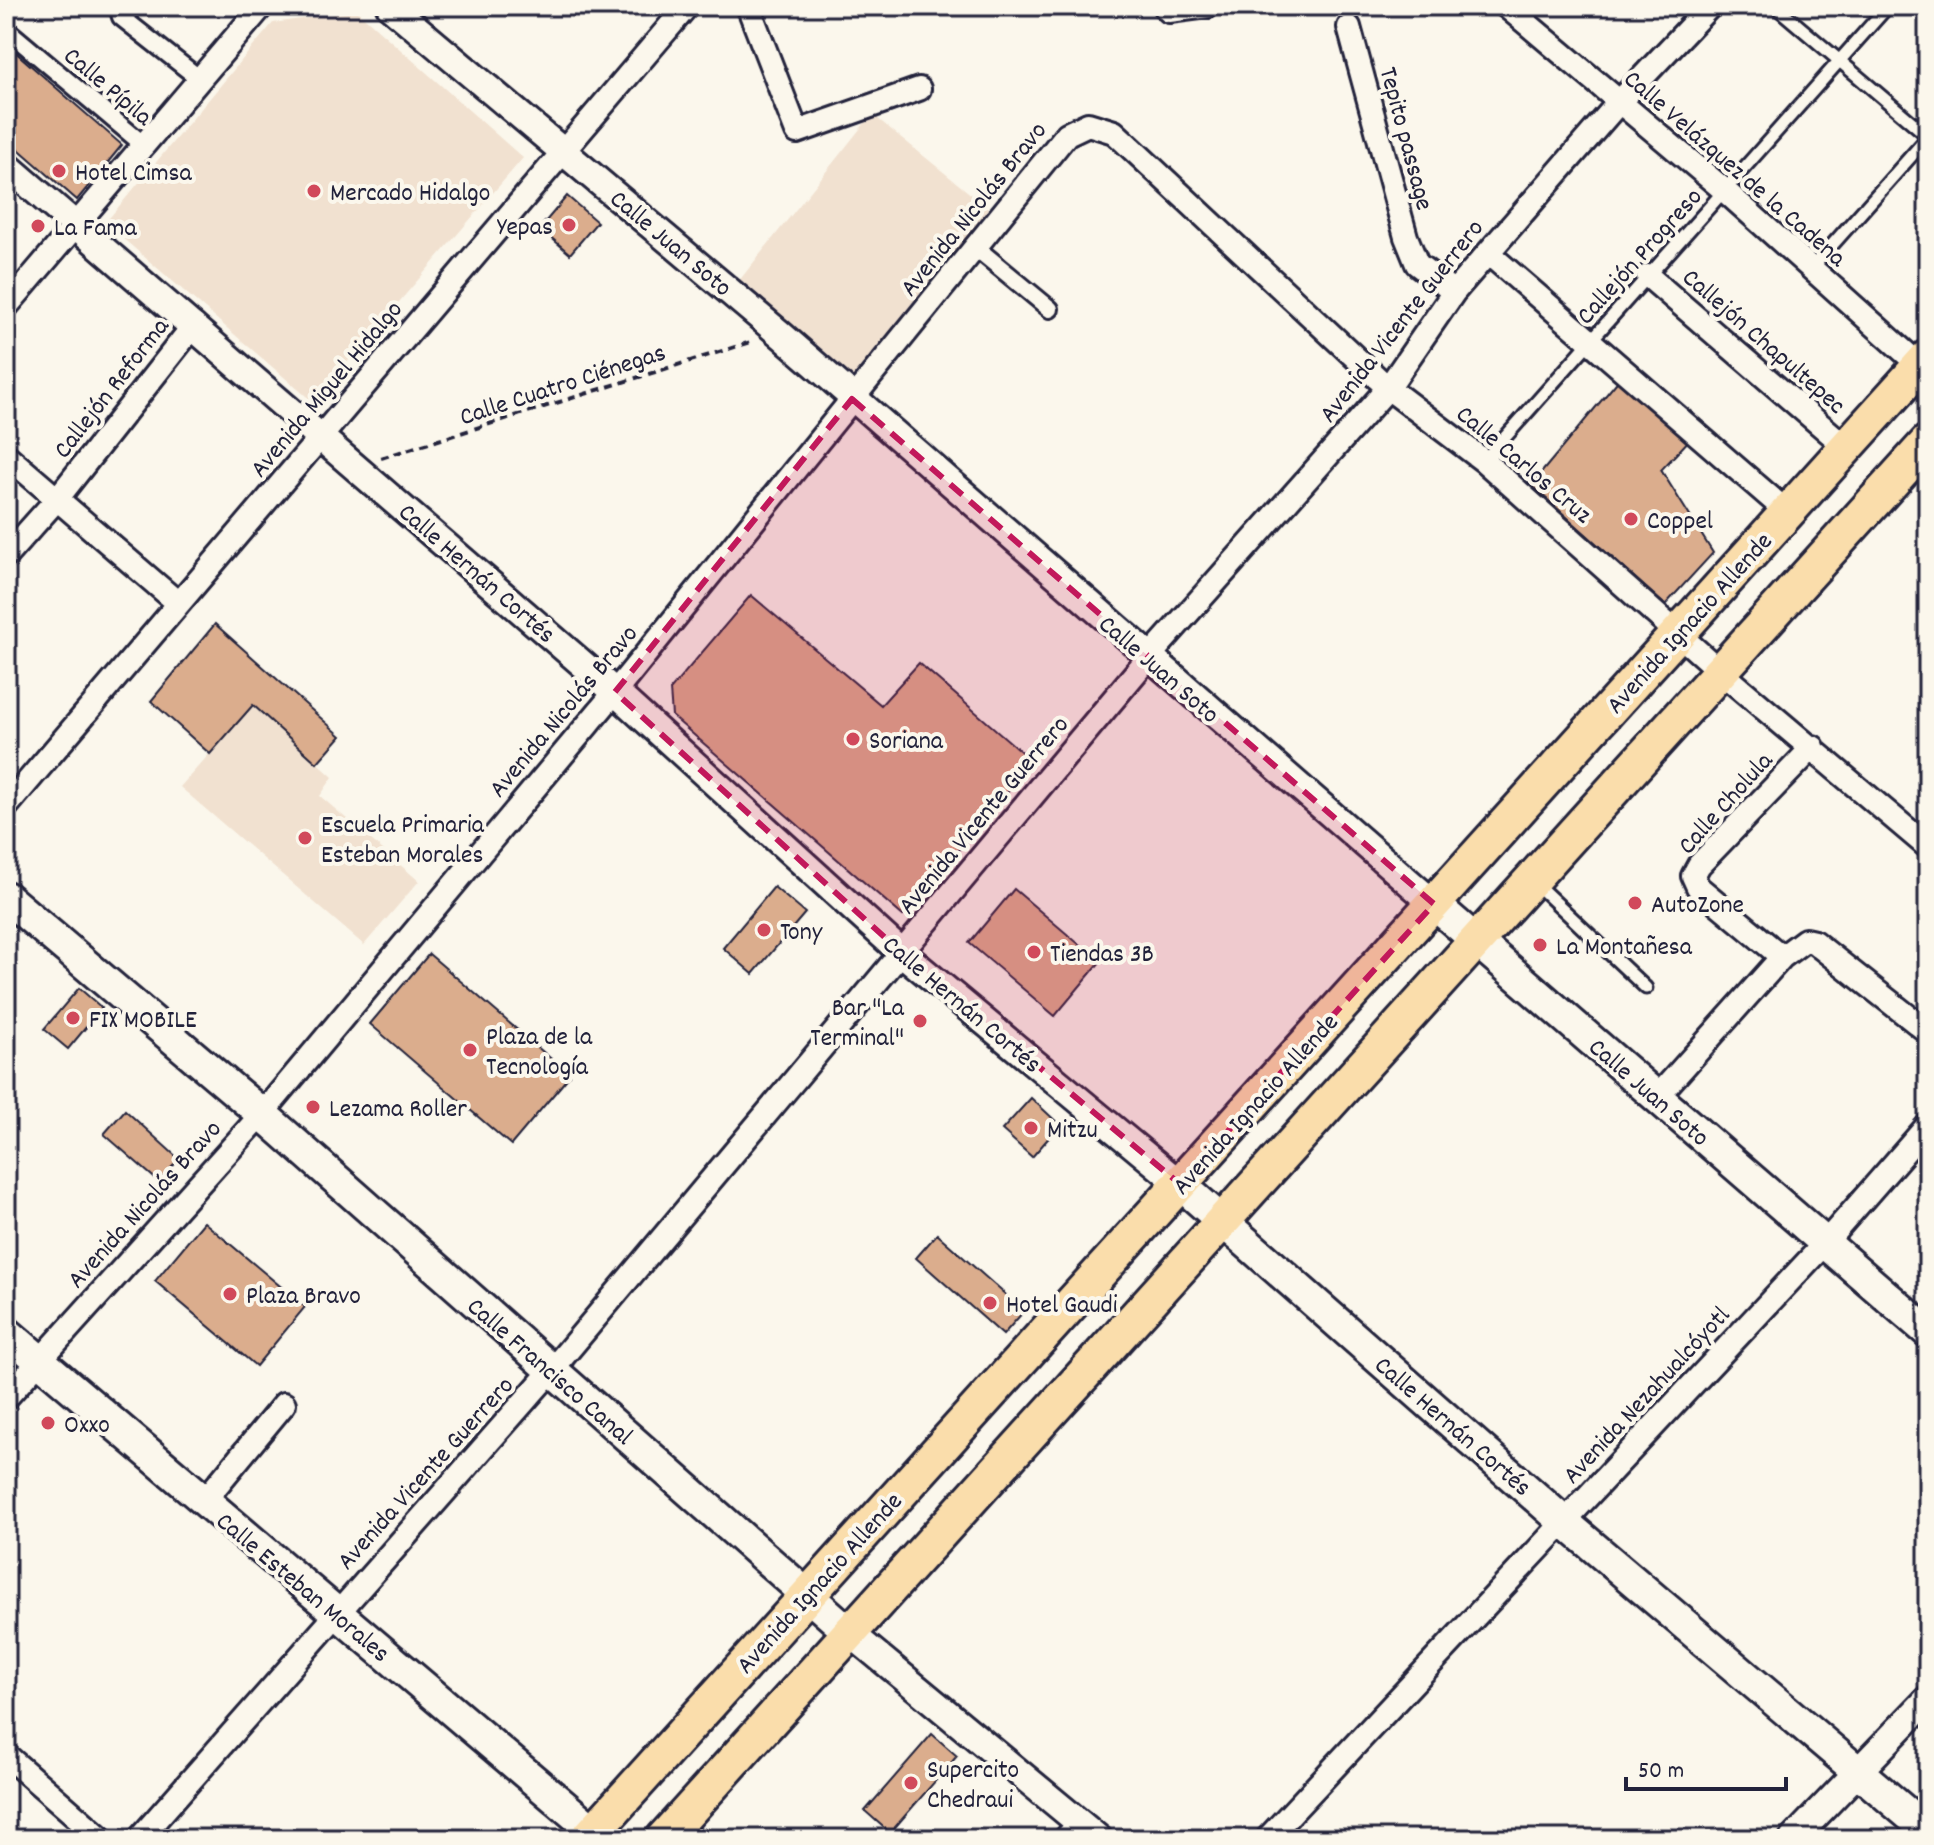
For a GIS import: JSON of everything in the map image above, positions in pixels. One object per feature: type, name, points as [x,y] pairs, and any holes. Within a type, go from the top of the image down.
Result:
[{"type":"main road","name":"Avenida Ignacio Allende","points":[[595,1836],[807,1593],[1434,904],[1786,511],[1925,365]]},
{"type":"main road","points":[[663,1839],[1225,1223],[1475,941],[1722,673],[1928,442]]},
{"type":"main road","name":"Calle Francisco Canal","points":[[6,897],[262,1114],[849,1632]]},
{"type":"main road","name":"Calle Juan Soto","points":[[1434,904],[1928,1332]]},
{"type":"main road","name":"Calle Hernán Cortés","points":[[1180,1184],[1564,1522],[1928,1831]]},
{"type":"main road","name":"Calle Esteban Morales","points":[[6,1332],[595,1836]]},
{"type":"street","points":[[118,6],[121,17],[201,80]]},
{"type":"street","points":[[6,307],[262,6]]},
{"type":"street","name":"Calle Juan Soto","points":[[390,6],[779,333],[1148,658],[1434,904]]},
{"type":"street","name":"Avenida Miguel Hidalgo","points":[[6,807],[687,6]]},
{"type":"street","points":[[748,6],[797,132],[919,89]]},
{"type":"street","points":[[1167,8],[1208,6]]},
{"type":"street","name":"Calle Velázquez de la Cadena","points":[[1506,6],[1724,190],[1810,270],[1925,365]]},
{"type":"street","name":"Avenida Vicente Guerrero","points":[[139,1839],[551,1371],[1148,658],[1388,388],[1454,292],[1620,101],[1710,6]]},
{"type":"street","name":"Tepito passage","points":[[1349,27],[1411,251],[1417,264],[1454,292]]},
{"type":"street","name":"Calle Pípila","points":[[6,29],[145,146]]},
{"type":"street","name":"Avenida Nicolás Bravo","points":[[6,1398],[262,1114],[615,692],[1067,134],[1088,124]]},
{"type":"street","name":"Calle Carlos Cruz","points":[[1088,124],[1114,132],[1388,388],[1484,461],[1722,673],[1928,847]]},
{"type":"street","name":"Calle Hernán Cortés","points":[[6,165],[615,692],[902,953],[1180,1184]]},
{"type":"street","points":[[975,247],[1050,309]]},
{"type":"street","points":[[1488,253],[1786,511]]},
{"type":"street","name":"Callejón Chapultepec","points":[[1648,276],[1846,447]]},
{"type":"street","name":"Callejón Reforma","points":[[6,556],[57,499],[194,325]]},
{"type":"street","points":[[6,455],[178,603]]},
{"type":"street","name":"Calle Cholula","points":[[1782,957],[1698,887],[1693,876],[1699,865],[1813,747]]},
{"type":"street","points":[[1657,1097],[1782,957],[1805,940],[1814,942],[1928,1032]]},
{"type":"street","name":"Avenida Nezahualcóyotl","points":[[1267,1839],[1825,1243],[1928,1125]]},
{"type":"street","points":[[204,1501],[284,1404]]},
{"type":"street","name":"Calle Francisco Canal","points":[[849,1632],[1082,1833]]},
{"type":"street","points":[[1793,1839],[1928,1699]]},
{"type":"street","points":[[6,1755],[102,1839]]},
{"type":"lane","points":[[1775,6],[1928,137],[1810,270]]},
{"type":"lane","name":"Callejón Progreso","points":[[1484,461],[1888,6]]},
{"type":"lane","points":[[1532,880],[1646,988]]},
{"type":"path","name":"Calle Cuatro Ciénegas","points":[[356,466],[779,333]]},
{"type":"highlighted area","points":[[852,399],[1434,904],[1180,1184],[902,953],[615,692]]},
{"type":"shaded area","name":"Mercado Hidalgo","points":[[357,11],[523,158],[313,402],[105,223],[273,23]]},
{"type":"shaded area","points":[[872,114],[989,209],[855,383],[738,282]]},
{"type":"shaded area","name":"Escuela Primaria Esteban Morales","points":[[253,705],[333,777],[320,796],[419,881],[364,945],[180,787]]},
{"type":"building","points":[[6,44],[122,145],[77,200],[6,138]]},
{"type":"building","name":"Yepas","points":[[567,196],[597,222],[570,254],[540,228]]},
{"type":"building","name":"Coppel","points":[[1621,377],[1692,437],[1661,470],[1713,553],[1665,605],[1531,485]]},
{"type":"building","name":"Soriana","points":[[751,595],[881,705],[919,663],[1033,762],[903,916],[672,716],[670,690]]},
{"type":"building","points":[[215,624],[341,736],[317,763],[253,705],[210,754],[151,701]]},
{"type":"building","name":"Tony","points":[[774,887],[805,913],[753,974],[723,948]]},
{"type":"building","name":"Tiendas 3B","points":[[1014,889],[1100,962],[1055,1016],[969,943]]},
{"type":"building","name":"Plaza de la Tecnología","points":[[429,954],[570,1075],[511,1145],[370,1024]]},
{"type":"building","name":"FIX MOBILE","points":[[79,988],[102,1008],[68,1049],[44,1029]]},
{"type":"building","name":"Mitzu","points":[[1031,1098],[1060,1125],[1032,1157],[1002,1130]]},
{"type":"building","points":[[125,1110],[179,1159],[159,1182],[104,1134]]},
{"type":"building","name":"Plaza Bravo","points":[[204,1222],[305,1307],[256,1366],[155,1281]]},
{"type":"building","points":[[937,1234],[1024,1311],[1003,1335],[916,1258]]},
{"type":"building","name":"Supercito Chedraui","points":[[932,1734],[957,1756],[890,1833],[865,1811]]},
{"type":"place","name":"Hotel Cimsa","points":[[59,171]]},
{"type":"place","name":"Mercado Hidalgo","points":[[314,191]]},
{"type":"place","name":"Yepas","points":[[569,225]]},
{"type":"place","name":"La Fama","points":[[38,226]]},
{"type":"place","name":"Coppel","points":[[1631,519]]},
{"type":"place","name":"Soriana","points":[[853,739]]},
{"type":"place","name":"Escuela Primaria Esteban Morales","points":[[305,838]]},
{"type":"place","name":"AutoZone","points":[[1635,903]]},
{"type":"place","name":"Tony","points":[[764,930]]},
{"type":"place","name":"La Montañesa","points":[[1540,945]]},
{"type":"place","name":"Tiendas 3B","points":[[1034,952]]},
{"type":"place","name":"FIX MOBILE","points":[[73,1018]]},
{"type":"place","name":"Bar \"La Terminal\"","points":[[920,1021]]},
{"type":"place","name":"Plaza de la Tecnología","points":[[470,1050]]},
{"type":"place","name":"Lezama Roller","points":[[313,1107]]},
{"type":"place","name":"Mitzu","points":[[1031,1128]]},
{"type":"place","name":"Plaza Bravo","points":[[230,1294]]},
{"type":"place","name":"Hotel Gaudi","points":[[990,1303]]},
{"type":"place","name":"Oxxo","points":[[48,1423]]},
{"type":"place","name":"Supercito Chedraui","points":[[911,1783]]}]
